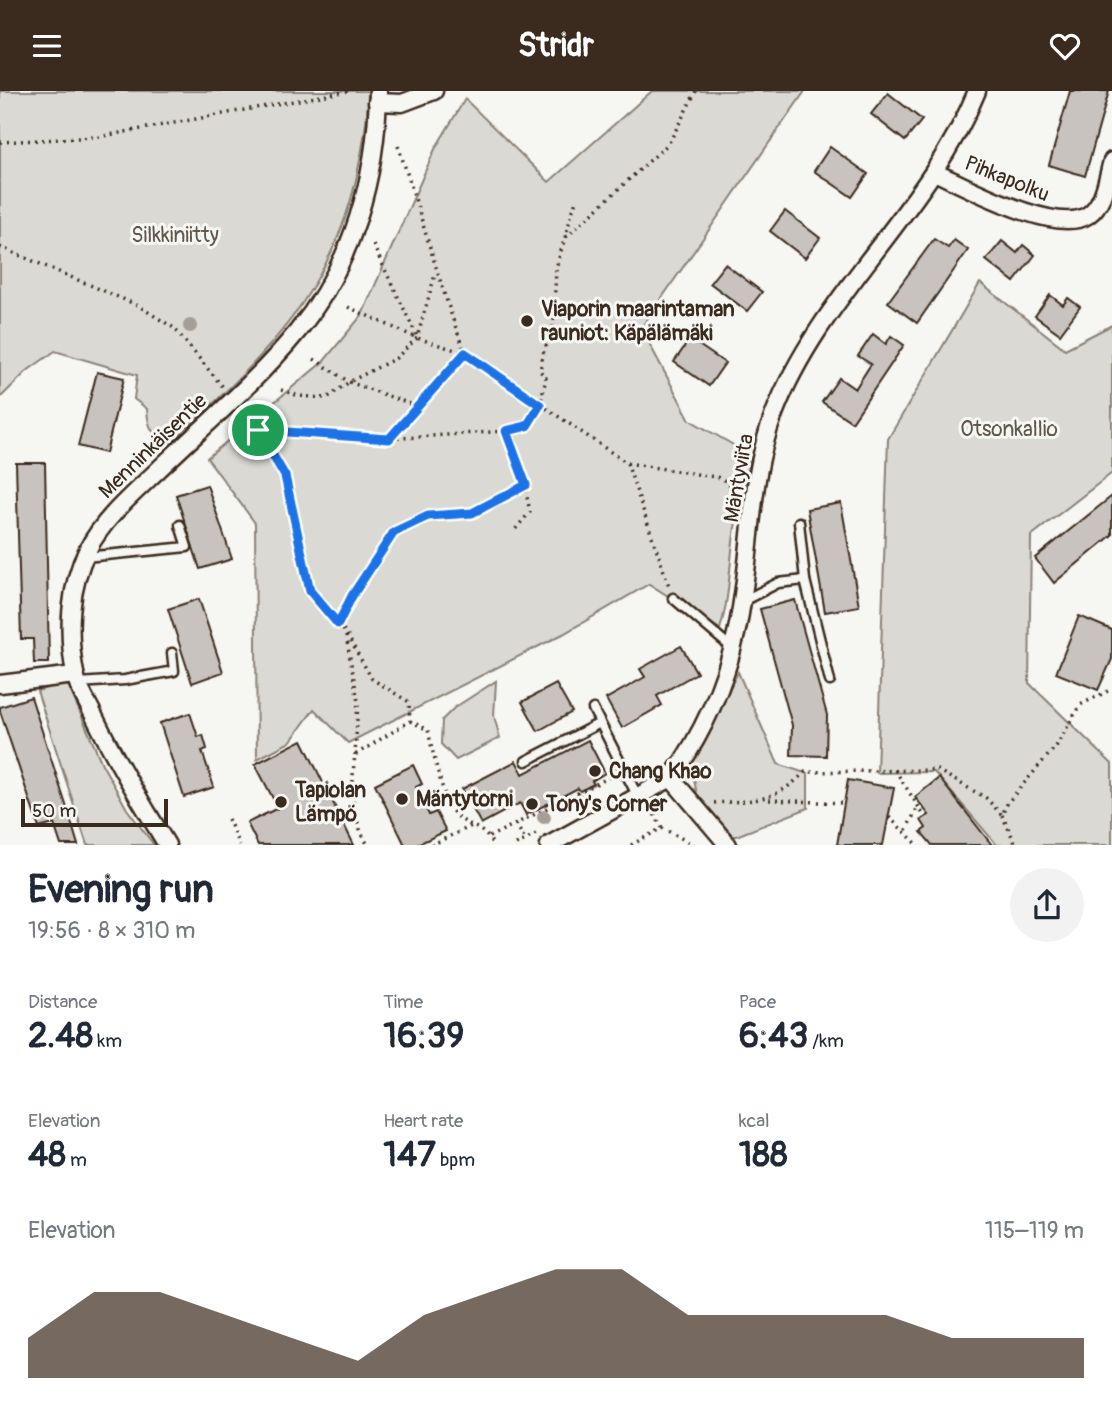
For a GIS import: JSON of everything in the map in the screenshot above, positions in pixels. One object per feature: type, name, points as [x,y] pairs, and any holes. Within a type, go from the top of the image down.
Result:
[{"type":"street","points":[[377,97],[402,103],[434,91]]},
{"type":"street","name":"Mäntyviita","points":[[550,845],[671,778],[684,761],[719,690],[732,648],[754,503],[769,428],[791,373],[934,172],[957,136],[977,91]]},
{"type":"street","name":"Menninkäisentie","points":[[167,845],[128,783],[77,679],[72,601],[85,557],[112,515],[232,399],[298,331],[318,304],[344,254],[365,195],[377,97]]},
{"type":"street","name":"Pihkapolku","points":[[934,172],[1038,216],[1065,221],[1086,217],[1093,211],[1101,199],[1112,162]]},
{"type":"street","points":[[0,684],[77,679]]},
{"type":"street","points":[[671,778],[727,845]]},
{"type":"lane","points":[[799,522],[805,580],[831,681]]},
{"type":"lane","points":[[85,557],[187,547],[180,525]]},
{"type":"lane","points":[[741,602],[778,583],[805,580]]},
{"type":"lane","points":[[673,598],[732,648]]},
{"type":"lane","points":[[77,679],[125,680],[174,671],[172,653]]},
{"type":"lane","points":[[593,709],[638,797]]},
{"type":"lane","points":[[526,761],[600,723]]},
{"type":"path","points":[[0,142],[98,137],[348,91]]},
{"type":"path","points":[[564,238],[669,143],[696,91]]},
{"type":"path","points":[[397,143],[419,207],[436,273],[465,353]]},
{"type":"path","points":[[258,430],[389,439],[506,431],[527,426],[540,405],[546,378],[540,371],[544,350],[554,332],[556,268],[576,200]]},
{"type":"path","points":[[373,245],[418,338]]},
{"type":"path","points":[[0,247],[126,300],[174,328],[258,430],[285,476],[310,591],[346,633],[372,679],[409,702],[411,721]]},
{"type":"path","points":[[281,390],[299,396],[327,398],[349,382],[396,358],[418,338],[436,273]]},
{"type":"path","points":[[348,307],[418,338],[465,353],[627,463],[721,478],[754,503]]},
{"type":"path","points":[[389,439],[465,353]]},
{"type":"path","points":[[314,359],[349,382],[417,407]]},
{"type":"path","points":[[506,431],[526,485],[530,512],[513,532]]},
{"type":"path","points":[[627,463],[673,598]]},
{"type":"path","points":[[338,624],[352,596],[394,532],[428,516],[472,513],[526,485]]},
{"type":"path","points":[[346,633],[358,701],[354,803],[358,829],[368,845]]},
{"type":"path","points":[[1002,815],[1008,802],[1056,745],[1080,705],[1112,689]]},
{"type":"path","points":[[355,755],[411,721]]},
{"type":"path","points":[[411,721],[428,730],[434,758],[455,814],[489,837],[493,845]]},
{"type":"path","points":[[895,770],[925,817]]},
{"type":"path","points":[[767,800],[791,786],[805,772],[937,770],[986,798],[1002,815],[1016,845]]},
{"type":"path","points":[[489,837],[614,774]]},
{"type":"path","points":[[693,804],[767,800],[844,803]]},
{"type":"path","points":[[906,830],[918,807]]},
{"type":"path","points":[[889,817],[906,830],[918,845]]},
{"type":"path","points":[[228,819],[240,845]]},
{"type":"path","points":[[516,824],[525,840]]},
{"type":"path","points":[[431,845],[474,825]]},
{"type":"path","points":[[662,828],[694,845]]},
{"type":"green space","name":"Silkkiniitty","points":[[0,91],[368,91],[363,147],[348,210],[333,250],[313,286],[264,352],[171,443],[152,431],[147,409],[134,399],[137,375],[55,351],[27,371],[0,398]]},
{"type":"green space","points":[[652,91],[805,91],[641,328],[690,420],[749,454],[720,629],[649,584],[563,634],[348,743],[314,709],[290,742],[257,759],[255,523],[207,458],[324,361],[362,315],[435,149],[465,99],[549,182]]},
{"type":"green space","name":"Otsonkallio","points":[[980,283],[1065,349],[1112,325],[1112,473],[1031,536],[1029,683],[1112,764],[1112,845],[997,845],[934,772],[877,773],[888,439]]},
{"type":"green space","points":[[738,672],[778,764],[808,774],[808,808],[731,838],[697,795],[691,764]]},
{"type":"green space","points":[[496,681],[494,716],[500,738],[456,760],[441,744],[442,720],[454,708]]},
{"type":"green space","points":[[67,682],[102,764],[127,809],[154,845],[87,845],[37,691]]},
{"type":"building","points":[[1070,91],[1109,91],[1085,176],[1049,165]]},
{"type":"building","points":[[888,93],[922,120],[905,141],[871,114]]},
{"type":"building","points":[[830,147],[868,174],[852,197],[814,171]]},
{"type":"building","points":[[785,211],[820,238],[805,258],[770,231]]},
{"type":"building","points":[[934,239],[948,248],[954,240],[968,250],[917,323],[888,302]]},
{"type":"building","points":[[1002,241],[1017,253],[1023,245],[1035,255],[1014,282],[986,260]]},
{"type":"building","points":[[725,264],[762,292],[747,311],[710,283]]},
{"type":"building","points":[[1050,295],[1063,305],[1068,298],[1080,307],[1060,334],[1035,316]]},
{"type":"building","points":[[873,334],[886,344],[891,336],[904,345],[852,422],[822,402],[839,378],[855,389],[871,364],[858,356]]},
{"type":"building","points":[[690,339],[725,363],[709,386],[674,362]]},
{"type":"building","points":[[97,372],[124,378],[106,453],[78,446]]},
{"type":"building","points":[[16,463],[45,463],[49,663],[34,663],[33,639],[21,639]]},
{"type":"building","points":[[207,485],[232,559],[200,569],[176,495]]},
{"type":"building","points":[[1112,496],[1112,535],[1054,583],[1035,558]]},
{"type":"building","points":[[841,503],[859,606],[825,612],[807,509]]},
{"type":"building","points":[[199,599],[223,672],[192,683],[168,609]]},
{"type":"building","points":[[795,600],[827,715],[826,756],[791,755],[792,725],[760,609]]},
{"type":"building","points":[[1079,616],[1112,630],[1112,659],[1098,690],[1056,673]]},
{"type":"building","points":[[681,646],[697,673],[657,696],[662,705],[622,728],[606,699],[645,677],[640,669]]},
{"type":"building","points":[[556,684],[572,712],[538,731],[522,702]]},
{"type":"building","points":[[31,697],[78,845],[61,845],[54,824],[39,828],[0,711],[0,707]]},
{"type":"building","points":[[190,713],[198,737],[203,735],[207,749],[202,751],[214,787],[184,797],[160,723]]},
{"type":"building","points":[[302,740],[354,845],[258,845],[247,823],[278,808],[255,764]]},
{"type":"building","points":[[588,740],[605,773],[592,781],[594,784],[580,791],[578,788],[526,815],[520,803],[481,824],[462,789],[516,761],[523,774]]},
{"type":"building","name":"Mäntytorni","points":[[413,765],[422,784],[416,787],[429,815],[436,812],[446,831],[416,845],[405,845],[375,784]]},
{"type":"building","points":[[939,778],[992,845],[932,845],[921,832],[926,828],[921,820],[929,815],[915,797]]},
{"type":"building","points":[[848,780],[894,788],[883,845],[837,845]]},
{"type":"place","name":"Viaporin maarintaman rauniot: Käpälämäki","points":[[527,321]]},
{"type":"place","name":"Chang Khao","points":[[595,771]]},
{"type":"place","name":"Mäntytorni","points":[[402,799]]},
{"type":"place","name":"Tapiolan Lämpö","points":[[281,802]]},
{"type":"place","name":"Tony's Corner","points":[[532,804]]},
{"type":"route","points":[[465,353],[540,405],[527,426],[506,431],[526,485],[472,513],[428,516],[394,532],[352,596],[338,624],[310,591],[285,476],[258,430],[389,439],[465,353]]}]
